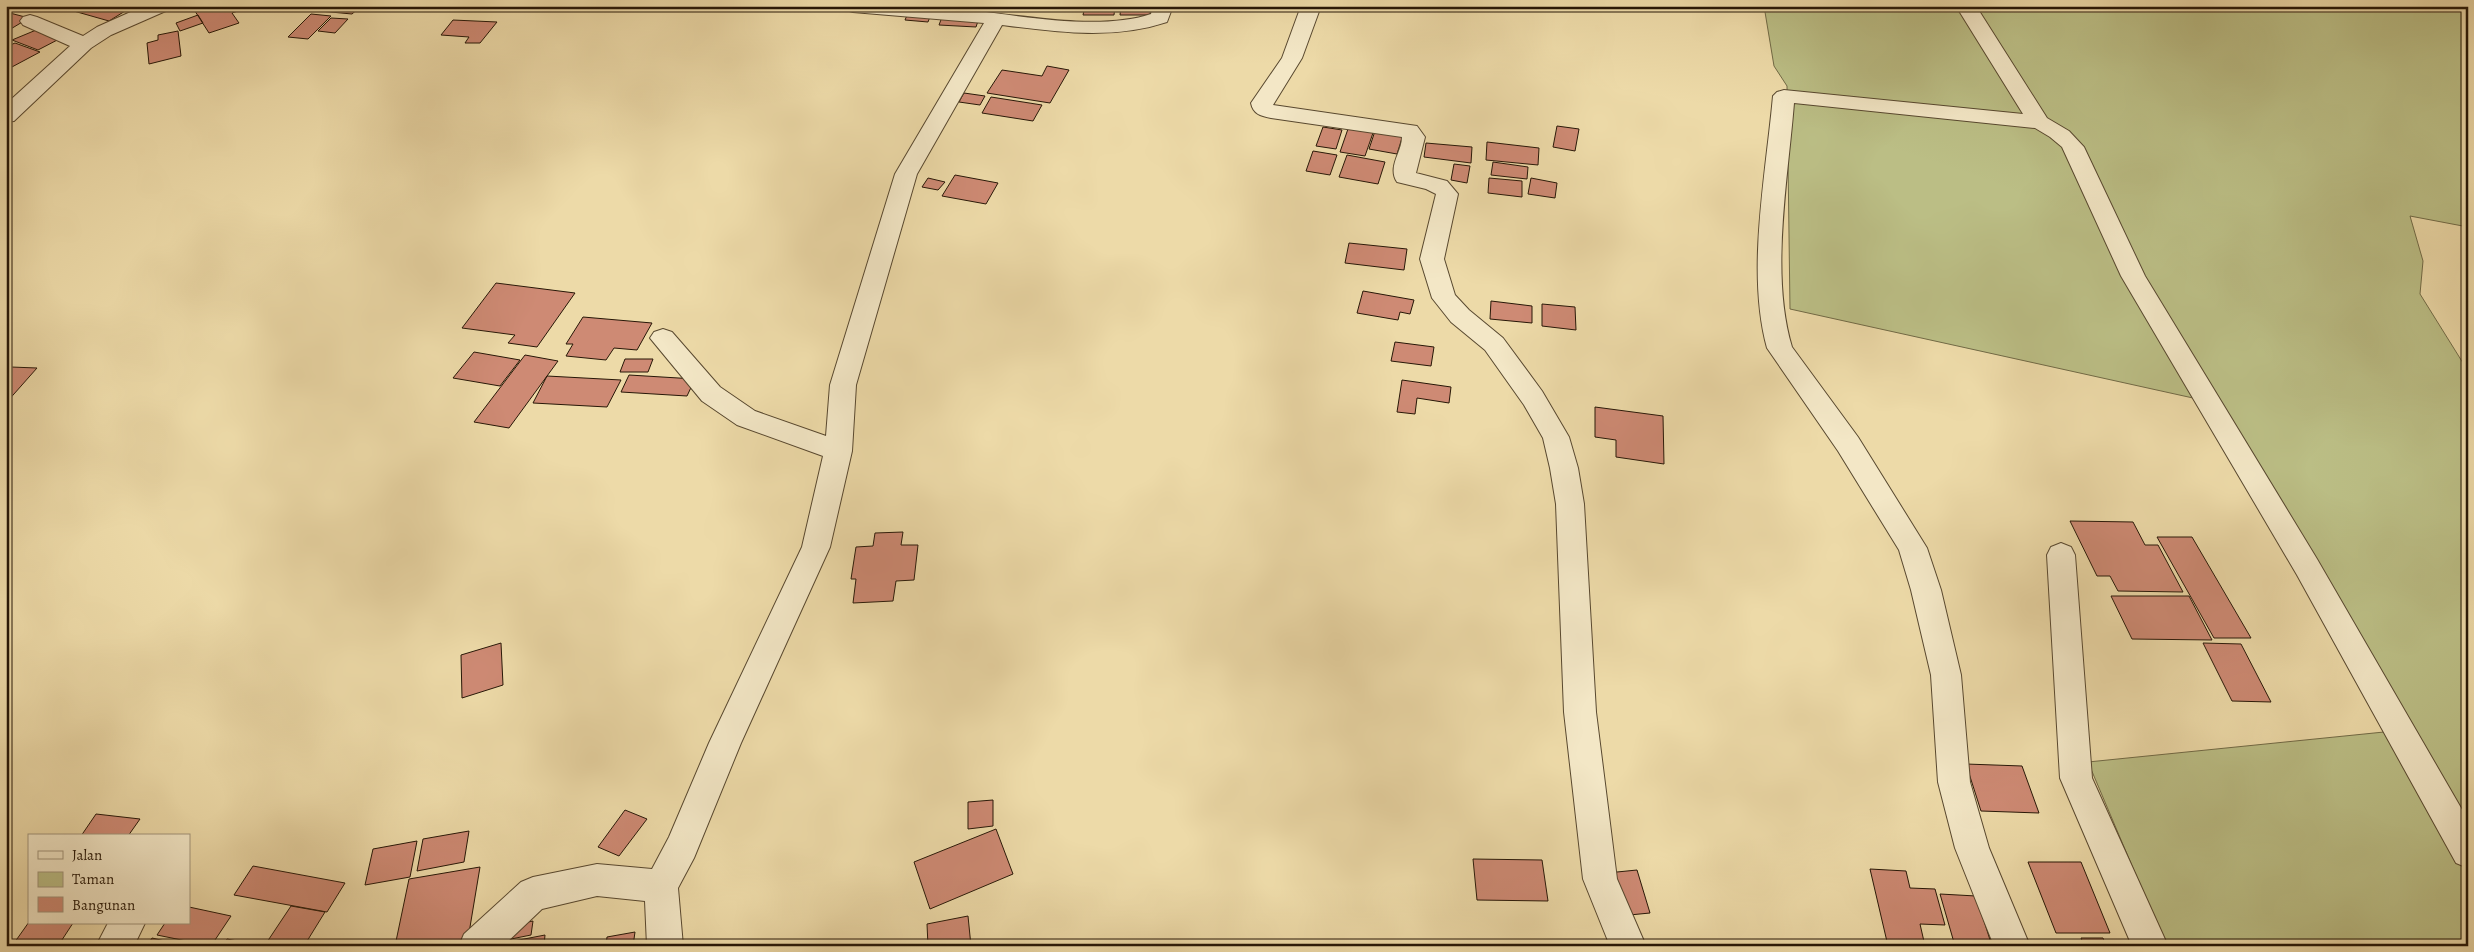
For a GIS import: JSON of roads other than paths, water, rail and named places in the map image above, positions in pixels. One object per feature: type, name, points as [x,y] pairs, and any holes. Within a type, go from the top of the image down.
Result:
[{"type":"street","points":[[6,116],[84,44],[104,31],[161,6]]},
{"type":"street","points":[[853,6],[958,10],[996,19],[1058,15],[1139,25],[1160,18],[1164,6]]},
{"type":"street","points":[[1311,6],[1292,58],[1262,103],[1263,108],[1271,112],[1409,131],[1414,137],[1404,169],[1405,177],[1416,181],[1434,183],[1444,188],[1448,194],[1432,260],[1444,298],[1460,316],[1494,344],[1533,398],[1556,437],[1570,504],[1580,712],[1600,879],[1628,946]]},
{"type":"street","points":[[1966,6],[2023,100],[2039,122]]},
{"type":"street","points":[[665,946],[661,886],[682,847],[724,743],[816,547],[838,451],[843,385],[906,174],[996,19]]},
{"type":"street","points":[[30,21],[84,44]]},
{"type":"street","points":[[2012,946],[1972,848],[1954,782],[1946,675],[1926,590],[1913,548],[1848,444],[1780,348],[1775,331],[1769,261],[1784,96],[2039,122],[2058,132],[2073,147],[2133,276],[2307,567],[2468,852]]},
{"type":"street","points":[[663,338],[711,394],[746,418],[838,451]]},
{"type":"street","points":[[2061,555],[2076,778],[2150,946]]},
{"type":"street","points":[[477,946],[533,894],[597,880],[661,886]]},
{"type":"street","points":[[114,946],[127,924]]}]
